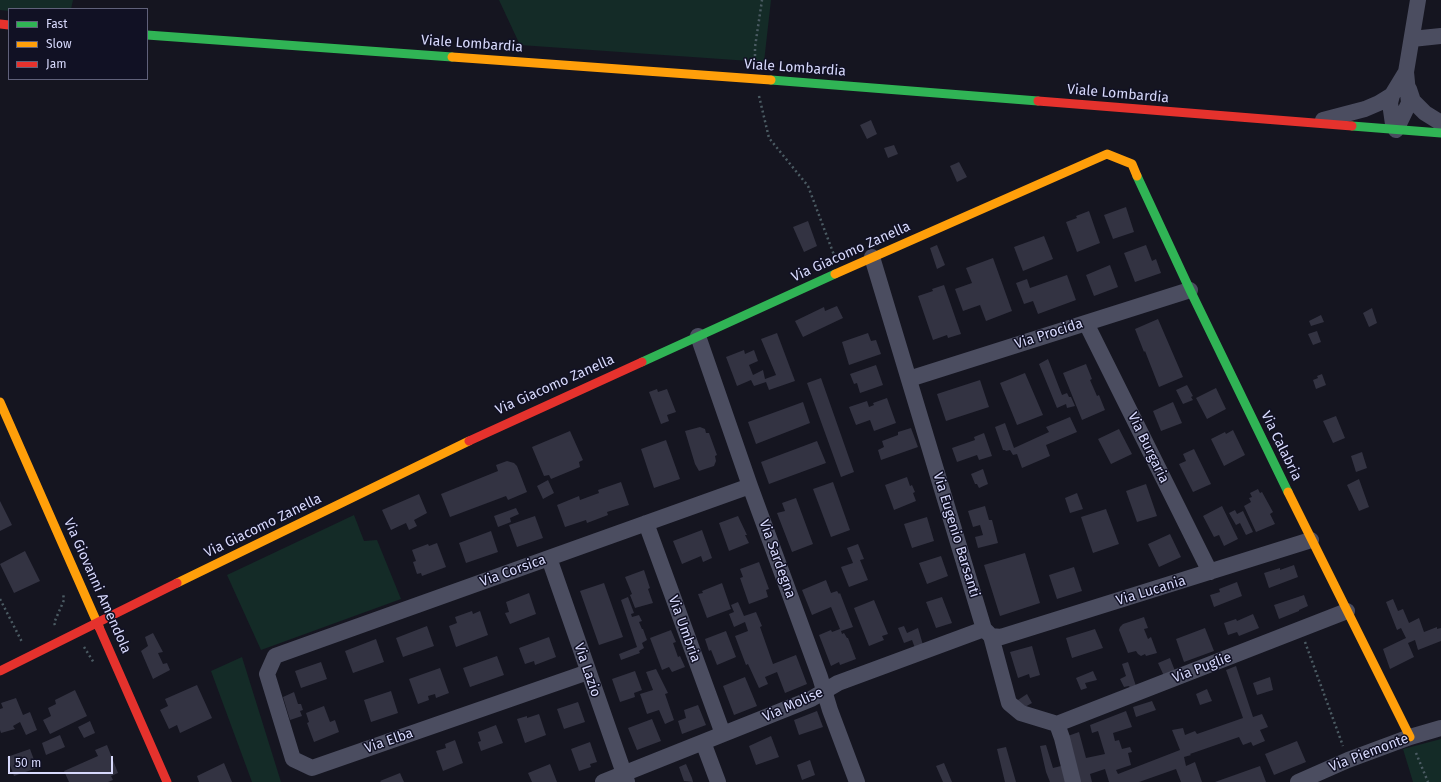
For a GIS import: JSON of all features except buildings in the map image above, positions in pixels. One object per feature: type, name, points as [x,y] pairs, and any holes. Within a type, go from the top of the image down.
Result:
[{"type":"street","points":[[1396,130],[1409,103],[1407,80],[1418,0]]},
{"type":"street","name":"Viale Lombardia","points":[[148,35],[755,79],[1441,133]]},
{"type":"street","points":[[1412,39],[1441,36]]},
{"type":"street","points":[[1310,123],[1365,110],[1392,95],[1407,80]]},
{"type":"street","points":[[1407,80],[1414,101],[1425,113],[1441,123]]},
{"type":"street","points":[[1392,95],[1390,104],[1393,124],[1396,130]]},
{"type":"street","name":"Via Giacomo Zanella","points":[[0,671],[97,622],[496,428],[872,257],[1107,154],[1132,164]]},
{"type":"street","name":"Via Calabria","points":[[1132,164],[1190,290],[1311,540],[1410,737]]},
{"type":"street","name":"Via Eugenio Barsanti","points":[[872,257],[1009,703],[1021,714],[1057,724]]},
{"type":"street","name":"Via Procida","points":[[909,379],[1190,290]]},
{"type":"street","name":"Via Burgaria","points":[[1086,323],[1210,572]]},
{"type":"street","name":"Via Sardegna","points":[[698,336],[750,486],[857,782]]},
{"type":"street","name":"Via Giovanni Amendola","points":[[0,402],[168,782]]},
{"type":"street","name":"Via Corsica","points":[[275,656],[750,486]]},
{"type":"street","name":"Via Umbria","points":[[646,523],[723,734]]},
{"type":"street","name":"Via Lucania","points":[[988,633],[1001,637],[1311,540]]},
{"type":"street","name":"Via Lazio","points":[[549,558],[626,778]]},
{"type":"street","name":"Via Puglie","points":[[1057,724],[1346,611]]},
{"type":"street","name":"Via Molise","points":[[603,782],[626,778],[703,742],[811,699],[838,683],[988,633]]},
{"type":"street","name":"Via Elba","points":[[275,656],[267,674],[293,759],[312,768],[588,672]]},
{"type":"street","points":[[1057,724],[1073,782]]},
{"type":"street","name":"Via Piemonte","points":[[1298,782],[1348,760],[1410,737],[1441,728]]},
{"type":"street","points":[[703,742],[718,782]]},
{"type":"path","points":[[762,0],[755,47],[755,79],[769,138],[808,186],[835,256],[837,273]]},
{"type":"path","points":[[0,599],[29,656]]},
{"type":"path","points":[[1300,629],[1348,760]]},
{"type":"path","points":[[1410,737],[1428,782]]},
{"type":"green space","points":[[0,0],[73,0],[71,8],[8,8],[8,11],[0,10]]},
{"type":"green space","points":[[499,0],[771,0],[764,62],[520,45]]},
{"type":"green space","points":[[354,515],[364,541],[377,540],[401,599],[261,650],[227,575]]},
{"type":"green space","points":[[242,657],[281,782],[252,782],[211,671]]},
{"type":"green space","points":[[1441,739],[1441,782],[1413,782],[1403,749]]},
{"type":"traffic: fast","points":[[148,35],[452,57]]},
{"type":"traffic: fast","points":[[771,80],[1038,101]]},
{"type":"traffic: fast","points":[[1352,126],[1441,133]]},
{"type":"traffic: fast","points":[[1137,176],[1190,290],[1288,492]]},
{"type":"traffic: fast","points":[[642,362],[835,274]]},
{"type":"traffic: slow","points":[[452,57],[771,80]]},
{"type":"traffic: slow","points":[[835,274],[1107,154],[1132,164],[1137,176]]},
{"type":"traffic: slow","points":[[0,402],[99,627]]},
{"type":"traffic: slow","points":[[177,583],[469,441]]},
{"type":"traffic: slow","points":[[1288,492],[1410,737]]},
{"type":"traffic: jam","points":[[0,24],[8,25]]},
{"type":"traffic: jam","points":[[1038,101],[1352,126]]},
{"type":"traffic: jam","points":[[469,441],[642,362]]},
{"type":"traffic: jam","points":[[0,671],[177,583]]},
{"type":"traffic: jam","points":[[99,627],[167,782]]}]
